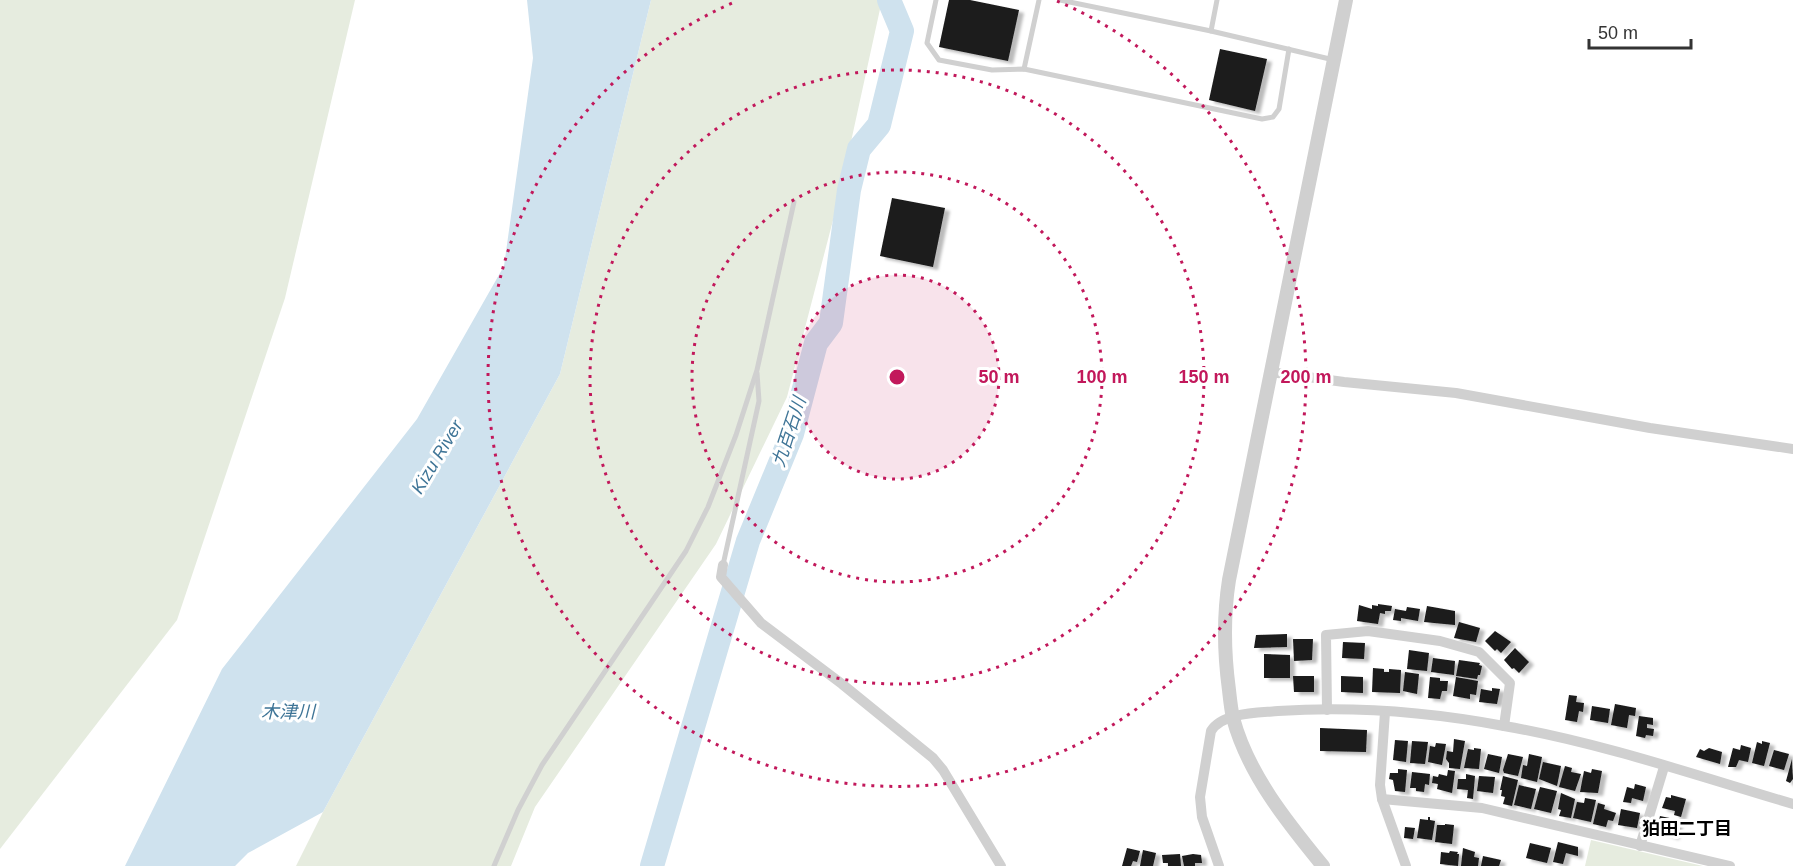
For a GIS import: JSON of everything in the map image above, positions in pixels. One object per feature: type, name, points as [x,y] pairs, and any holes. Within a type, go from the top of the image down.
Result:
[{"type":"street","points":[[1323,866],[1302,841],[1255,771],[1233,717],[1224,647],[1225,603],[1346,0]]},
{"type":"street","points":[[1270,372],[1456,393],[1650,428],[1793,449]]},
{"type":"street","points":[[723,565],[721,577],[761,623],[842,684],[933,758],[943,770],[1000,866]]},
{"type":"street","points":[[1327,710],[1326,635],[1368,631],[1440,641],[1479,652],[1510,682],[1504,726]]},
{"type":"street","points":[[1219,866],[1202,817],[1201,786],[1211,731],[1216,724],[1233,717],[1269,712],[1327,710],[1385,712],[1437,716],[1504,726],[1583,744],[1793,804]]},
{"type":"street","points":[[1385,712],[1380,785],[1382,800],[1406,866]]},
{"type":"street","points":[[1640,846],[1664,766]]},
{"type":"street","points":[[1382,800],[1482,808],[1730,866]]},
{"type":"lane","points":[[936,0],[927,43],[939,60],[992,70],[1024,69],[1262,119],[1274,117],[1279,109],[1289,49]]},
{"type":"lane","points":[[1024,69],[1039,0]]},
{"type":"lane","points":[[1060,0],[1210,31],[1334,60]]},
{"type":"lane","points":[[1210,31],[1217,0]]},
{"type":"lane","points":[[494,866],[518,810],[542,765],[686,551],[708,507],[736,435],[757,370],[794,202]]},
{"type":"lane","points":[[723,565],[759,401],[757,370]]},
{"type":"shaded area","points":[[0,0],[355,0],[285,298],[177,620],[0,849]]},
{"type":"shaded area","points":[[651,0],[882,0],[838,201],[787,397],[716,544],[535,807],[511,866],[296,866],[560,374]]},
{"type":"shaded area","points":[[1591,840],[1703,866],[1585,866]]},
{"type":"water","name":"木津川","points":[[527,0],[651,0],[560,374],[323,812],[248,853],[235,866],[125,866],[222,669],[417,419],[504,266],[533,58]]},
{"type":"building","points":[[949,0],[970,0],[1019,10],[1008,61],[939,47]]},
{"type":"building","points":[[1220,49],[1267,59],[1255,111],[1209,100]]},
{"type":"building","points":[[892,198],[945,208],[933,267],[880,256]]},
{"type":"building","points":[[1378,604],[1392,606],[1391,611],[1385,611],[1385,614],[1380,613],[1378,624],[1357,621],[1359,605],[1372,609],[1372,605],[1378,606]]},
{"type":"building","points":[[1427,606],[1455,611],[1455,625],[1424,622]]},
{"type":"building","points":[[1407,607],[1420,609],[1418,621],[1401,618],[1401,621],[1393,620],[1395,609],[1406,611]]},
{"type":"building","points":[[1459,622],[1480,628],[1476,642],[1454,638]]},
{"type":"building","points":[[1495,631],[1511,642],[1501,653],[1497,649],[1495,651],[1485,641]]},
{"type":"building","points":[[1287,634],[1287,647],[1254,648],[1256,635]]},
{"type":"building","points":[[1293,639],[1313,639],[1312,660],[1294,661]]},
{"type":"building","points":[[1343,642],[1365,643],[1364,659],[1342,658]]},
{"type":"building","points":[[1515,648],[1529,662],[1519,673],[1504,660]]},
{"type":"building","points":[[1409,650],[1429,653],[1427,671],[1407,669]]},
{"type":"building","points":[[1264,654],[1290,655],[1290,678],[1264,678]]},
{"type":"building","points":[[1433,658],[1455,661],[1454,675],[1431,672]]},
{"type":"building","points":[[1459,660],[1480,663],[1479,665],[1482,666],[1477,679],[1456,676]]},
{"type":"building","points":[[1373,668],[1384,669],[1384,672],[1389,672],[1389,669],[1401,670],[1400,693],[1372,692]]},
{"type":"building","points":[[1405,672],[1419,674],[1417,694],[1403,691]]},
{"type":"building","points":[[1293,676],[1314,676],[1314,692],[1294,692]]},
{"type":"building","points":[[1341,676],[1363,677],[1363,693],[1341,692]]},
{"type":"building","points":[[1430,677],[1448,681],[1447,691],[1442,691],[1440,699],[1428,698]]},
{"type":"building","points":[[1456,677],[1478,681],[1476,695],[1470,694],[1470,699],[1453,696]]},
{"type":"building","points":[[1492,688],[1500,689],[1497,704],[1479,702],[1481,689],[1492,691]]},
{"type":"building","points":[[1569,695],[1577,696],[1576,702],[1584,703],[1583,712],[1579,711],[1577,722],[1565,720]]},
{"type":"building","points":[[1615,704],[1636,708],[1635,716],[1629,715],[1627,728],[1611,725]]},
{"type":"building","points":[[1592,706],[1610,709],[1608,723],[1590,720]]},
{"type":"building","points":[[1639,716],[1653,718],[1653,725],[1647,724],[1647,728],[1654,729],[1653,736],[1646,735],[1645,738],[1636,736]]},
{"type":"building","points":[[1320,728],[1367,730],[1366,752],[1320,751]]},
{"type":"building","points":[[1454,739],[1465,741],[1460,769],[1449,768],[1446,759],[1447,751],[1453,752]]},
{"type":"building","points":[[1395,740],[1408,741],[1406,762],[1393,760]]},
{"type":"building","points":[[1412,741],[1428,742],[1425,764],[1410,763]]},
{"type":"building","points":[[1762,741],[1770,743],[1764,766],[1752,763],[1757,742],[1762,744]]},
{"type":"building","points":[[1436,743],[1446,744],[1442,765],[1428,762],[1430,746],[1435,747]]},
{"type":"building","points":[[1741,745],[1751,748],[1748,762],[1739,760],[1736,767],[1728,767],[1733,748],[1740,750]]},
{"type":"building","points":[[1474,748],[1481,749],[1479,769],[1464,768],[1468,749],[1474,750]]},
{"type":"building","points":[[1709,748],[1722,752],[1720,764],[1696,757],[1700,749],[1704,751]]},
{"type":"building","points":[[1774,750],[1789,754],[1784,770],[1769,766]]},
{"type":"building","points":[[1488,754],[1502,757],[1499,773],[1484,769]]},
{"type":"building","points":[[1508,754],[1523,757],[1518,776],[1504,773]]},
{"type":"building","points":[[1529,754],[1542,757],[1537,782],[1521,778],[1523,765],[1527,766]]},
{"type":"building","points":[[1792,759],[1793,779],[1790,783],[1786,781]]},
{"type":"building","points":[[1543,762],[1561,766],[1557,786],[1539,779]]},
{"type":"building","points":[[1565,766],[1572,768],[1571,772],[1581,774],[1575,791],[1559,787]]},
{"type":"building","points":[[1398,769],[1407,770],[1405,792],[1395,791],[1393,780],[1389,779],[1390,773],[1398,773]]},
{"type":"building","points":[[1592,769],[1602,771],[1598,793],[1580,792],[1584,771],[1591,773]]},
{"type":"building","points":[[1448,770],[1455,771],[1452,793],[1437,789],[1438,784],[1432,783],[1433,776],[1438,777],[1439,774],[1447,776]]},
{"type":"building","points":[[1412,772],[1430,774],[1429,785],[1425,784],[1424,792],[1410,788]]},
{"type":"building","points":[[1466,774],[1475,776],[1473,799],[1467,798],[1468,790],[1457,789],[1458,779],[1466,779]]},
{"type":"building","points":[[1479,776],[1495,777],[1493,793],[1477,791]]},
{"type":"building","points":[[1503,776],[1518,780],[1512,806],[1503,804],[1505,797],[1501,796],[1502,790],[1500,790]]},
{"type":"building","points":[[1635,784],[1646,787],[1643,801],[1632,798],[1631,803],[1623,802],[1627,787],[1634,789]]},
{"type":"building","points":[[1519,785],[1536,789],[1531,809],[1514,805]]},
{"type":"building","points":[[1540,787],[1557,791],[1551,813],[1534,809]]},
{"type":"building","points":[[1561,793],[1575,799],[1571,818],[1559,816]]},
{"type":"building","points":[[1671,795],[1686,799],[1681,817],[1674,815],[1675,811],[1662,808],[1666,797],[1671,798]]},
{"type":"building","points":[[1585,798],[1596,800],[1591,822],[1573,818],[1577,802],[1584,803]]},
{"type":"building","points":[[1598,803],[1605,805],[1604,809],[1616,813],[1613,821],[1608,820],[1606,827],[1593,824]]},
{"type":"building","points":[[1621,809],[1640,813],[1637,828],[1618,825]]},
{"type":"building","points":[[1660,816],[1679,820],[1674,837],[1657,828]]},
{"type":"building","points":[[1428,817],[1435,821],[1432,840],[1417,838],[1420,819],[1428,820]]},
{"type":"building","points":[[1437,825],[1454,825],[1452,844],[1435,842]]},
{"type":"building","points":[[1405,827],[1415,828],[1413,839],[1404,838]]},
{"type":"building","points":[[1558,842],[1578,847],[1578,856],[1566,853],[1563,864],[1553,862]]},
{"type":"building","points":[[1530,843],[1551,848],[1547,863],[1526,858]]},
{"type":"building","points":[[1127,848],[1140,851],[1137,862],[1133,861],[1131,866],[1122,866]]},
{"type":"building","points":[[1463,848],[1475,852],[1474,857],[1479,858],[1478,866],[1461,866]]},
{"type":"building","points":[[1143,850],[1156,853],[1153,866],[1140,866]]},
{"type":"building","points":[[1450,851],[1458,852],[1458,866],[1440,864],[1441,852],[1449,853]]},
{"type":"building","points":[[1180,854],[1181,866],[1168,866],[1168,863],[1163,863],[1162,855]]},
{"type":"building","points":[[1201,855],[1202,863],[1195,863],[1195,866],[1184,866],[1182,856]]},
{"type":"building","points":[[1483,856],[1501,860],[1499,866],[1481,866]]},
{"type":"waterway","name":"九百石川","points":[[652,866],[748,541],[792,434],[816,343],[831,323],[849,190],[859,149],[879,125],[902,31],[889,0]]},
{"type":"district","name":"狛田二丁目","points":[[1687,829]]},
{"type":"water label","name":"Kizu River","points":[[437,457]]}]
